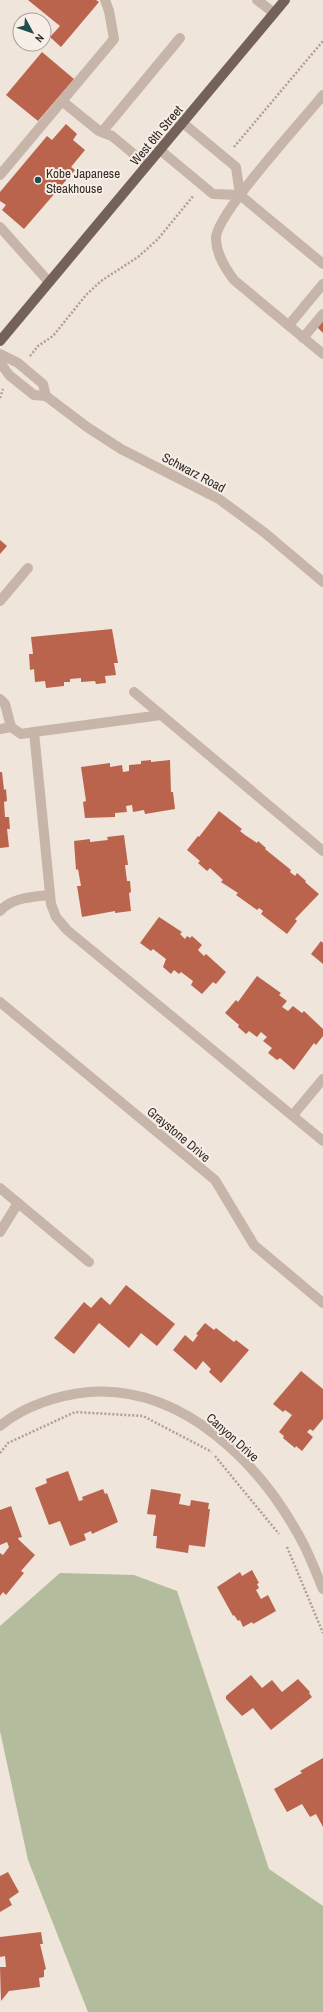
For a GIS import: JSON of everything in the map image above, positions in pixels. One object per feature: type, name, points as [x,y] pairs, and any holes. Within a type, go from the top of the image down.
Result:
[{"type":"main road","name":"West 6th Street","points":[[0,341],[285,0]]},
{"type":"street","points":[[0,175],[114,39],[109,11],[105,0]]},
{"type":"street","points":[[258,0],[274,13]]},
{"type":"street","points":[[102,132],[180,38]]},
{"type":"street","points":[[323,96],[240,194],[216,237],[222,261],[234,280],[323,354]]},
{"type":"street","points":[[62,101],[102,132],[112,136],[147,165]]},
{"type":"street","points":[[183,123],[236,166],[240,194]]},
{"type":"street","points":[[160,150],[213,194],[240,194],[323,264]]},
{"type":"street","points":[[0,227],[49,282]]},
{"type":"street","points":[[289,325],[323,284]]},
{"type":"street","points":[[303,338],[323,314]]},
{"type":"street","name":"Schwarz Road","points":[[0,354],[18,363],[43,384],[46,396]]},
{"type":"street","name":"Schwarz Road","points":[[0,362],[9,375],[34,395],[46,396],[87,427],[121,449],[220,499],[266,533],[323,582]]},
{"type":"street","points":[[0,601],[28,568]]},
{"type":"street","points":[[134,692],[323,851]]},
{"type":"street","points":[[0,699],[5,704],[11,727],[21,734],[162,715]]},
{"type":"street","points":[[0,729],[11,727]]},
{"type":"street","points":[[34,732],[50,895],[56,917],[68,930],[323,1141]]},
{"type":"street","points":[[0,911],[21,899],[50,895]]},
{"type":"street","name":"Graystone Drive","points":[[0,1002],[214,1180],[254,1245],[323,1303]]},
{"type":"street","points":[[293,1115],[323,1079]]},
{"type":"street","points":[[0,1188],[89,1262]]},
{"type":"street","points":[[0,1232],[18,1203]]},
{"type":"street","name":"Canyon Drive","points":[[0,1426],[20,1413],[47,1401],[75,1394],[102,1391],[131,1394],[178,1409],[203,1425],[242,1459],[268,1488],[290,1520],[305,1546],[323,1590]]},
{"type":"path","points":[[225,158],[323,41]]},
{"type":"path","points":[[32,354],[38,346],[54,336],[86,295],[158,239],[203,185]]},
{"type":"path","points":[[0,398],[3,388]]},
{"type":"path","points":[[0,1453],[8,1443],[76,1412],[143,1416],[212,1452],[283,1538]]},
{"type":"path","points":[[286,1546],[323,1633]]},
{"type":"green space","points":[[60,1573],[134,1575],[177,1591],[269,1869],[323,1906],[323,2012],[88,2012],[28,1860],[0,1731],[0,1626]]},
{"type":"building","points":[[28,0],[96,0],[99,2],[61,47],[52,39],[52,35],[60,26],[52,20],[52,12],[43,12]]},
{"type":"building","points":[[42,52],[74,79],[38,121],[6,95]]},
{"type":"building","name":"Kobe Japanese Steakhouse","points":[[66,124],[77,134],[73,140],[85,150],[71,167],[75,170],[24,229],[2,210],[6,205],[0,201],[0,192],[47,136],[52,140]]},
{"type":"building","points":[[323,320],[323,333],[317,327]]},
{"type":"building","points":[[0,540],[7,546],[0,554]]},
{"type":"building","points":[[112,629],[118,663],[114,663],[116,675],[105,676],[106,683],[96,684],[95,681],[81,682],[81,678],[70,679],[70,682],[64,682],[64,686],[46,688],[45,681],[35,682],[34,669],[30,670],[29,654],[33,654],[31,637]]},
{"type":"building","points":[[151,760],[151,762],[170,760],[171,792],[173,792],[175,809],[145,814],[144,810],[133,812],[132,805],[126,806],[127,812],[115,813],[115,817],[85,818],[83,802],[86,801],[81,767],[110,763],[110,767],[122,765],[123,772],[129,771],[129,765],[141,764],[141,761]]},
{"type":"building","points":[[0,772],[2,772],[4,790],[6,789],[7,801],[4,802],[5,817],[9,817],[10,829],[7,829],[9,847],[0,848]]},
{"type":"building","points":[[219,811],[242,829],[240,831],[245,835],[257,843],[258,841],[266,848],[265,849],[291,870],[290,872],[295,876],[297,873],[319,894],[295,919],[297,921],[287,934],[261,914],[263,911],[259,908],[257,910],[236,895],[238,893],[221,882],[223,880],[210,868],[207,871],[198,863],[200,861],[187,850]]},
{"type":"building","points":[[124,835],[128,865],[125,865],[127,881],[130,881],[131,892],[129,893],[131,911],[115,913],[115,911],[82,917],[77,886],[81,886],[78,869],[76,870],[74,841],[90,839],[90,842],[108,840],[107,837]]},
{"type":"building","points":[[159,917],[182,932],[180,934],[185,939],[187,936],[190,938],[192,936],[202,945],[198,950],[204,956],[206,954],[226,972],[216,984],[213,982],[202,994],[191,985],[193,981],[181,972],[179,974],[174,970],[171,974],[163,967],[166,959],[153,949],[151,951],[140,943]]},
{"type":"building","points":[[321,941],[323,943],[323,964],[311,954]]},
{"type":"building","points":[[257,976],[281,993],[279,995],[287,1001],[282,1007],[288,1011],[293,1006],[302,1013],[304,1011],[323,1029],[323,1036],[316,1045],[314,1043],[294,1070],[280,1058],[277,1060],[268,1053],[272,1048],[263,1041],[267,1037],[261,1032],[257,1037],[249,1031],[246,1034],[238,1027],[239,1025],[225,1013],[236,1000],[238,1002]]},
{"type":"building","points":[[126,1285],[175,1324],[157,1346],[141,1333],[129,1348],[99,1323],[74,1354],[54,1338],[84,1302],[91,1308],[101,1297],[110,1305]]},
{"type":"building","points":[[205,1323],[214,1330],[216,1328],[234,1342],[236,1340],[249,1350],[221,1383],[209,1372],[211,1369],[203,1361],[196,1370],[173,1350],[185,1335],[193,1342],[198,1335],[196,1334]]},
{"type":"building","points":[[301,1371],[323,1389],[323,1419],[313,1431],[310,1429],[307,1432],[313,1437],[302,1451],[296,1446],[295,1448],[283,1438],[284,1436],[279,1432],[292,1415],[285,1410],[283,1412],[273,1404]]},
{"type":"building","points":[[68,1471],[79,1501],[83,1500],[82,1497],[103,1489],[105,1494],[107,1493],[118,1522],[92,1534],[91,1531],[84,1534],[86,1540],[70,1546],[60,1521],[49,1525],[35,1488],[47,1483],[46,1479]]},
{"type":"building","points":[[151,1489],[181,1494],[179,1504],[190,1506],[191,1500],[209,1503],[208,1509],[210,1509],[205,1547],[189,1545],[188,1553],[156,1548],[157,1536],[153,1536],[156,1515],[147,1514]]},
{"type":"building","points":[[11,1506],[22,1537],[18,1538],[35,1555],[21,1571],[24,1573],[6,1595],[3,1592],[0,1596],[0,1553],[3,1555],[9,1547],[7,1542],[0,1545],[0,1510]]},
{"type":"building","points":[[252,1570],[259,1583],[257,1584],[259,1588],[256,1590],[261,1599],[268,1595],[276,1611],[253,1624],[252,1622],[243,1627],[240,1620],[238,1621],[234,1615],[233,1616],[217,1587],[240,1572],[242,1576]]},
{"type":"building","points":[[251,1675],[262,1688],[272,1680],[282,1692],[298,1679],[310,1692],[309,1693],[312,1697],[271,1730],[253,1708],[242,1716],[226,1699],[226,1696]]},
{"type":"building","points":[[323,1758],[323,1827],[316,1814],[310,1817],[302,1804],[287,1812],[274,1789],[302,1773],[300,1771]]},
{"type":"building","points":[[8,1872],[19,1892],[9,1899],[12,1905],[0,1912],[0,1876]]},
{"type":"building","points":[[41,1932],[43,1944],[40,1944],[46,1969],[44,1970],[44,1977],[39,1978],[40,1987],[9,1991],[1,2001],[0,1967],[6,1967],[5,1956],[0,1957],[0,1937]]},
{"type":"place","name":"Kobe Japanese Steakhouse","points":[[38,180]]}]
